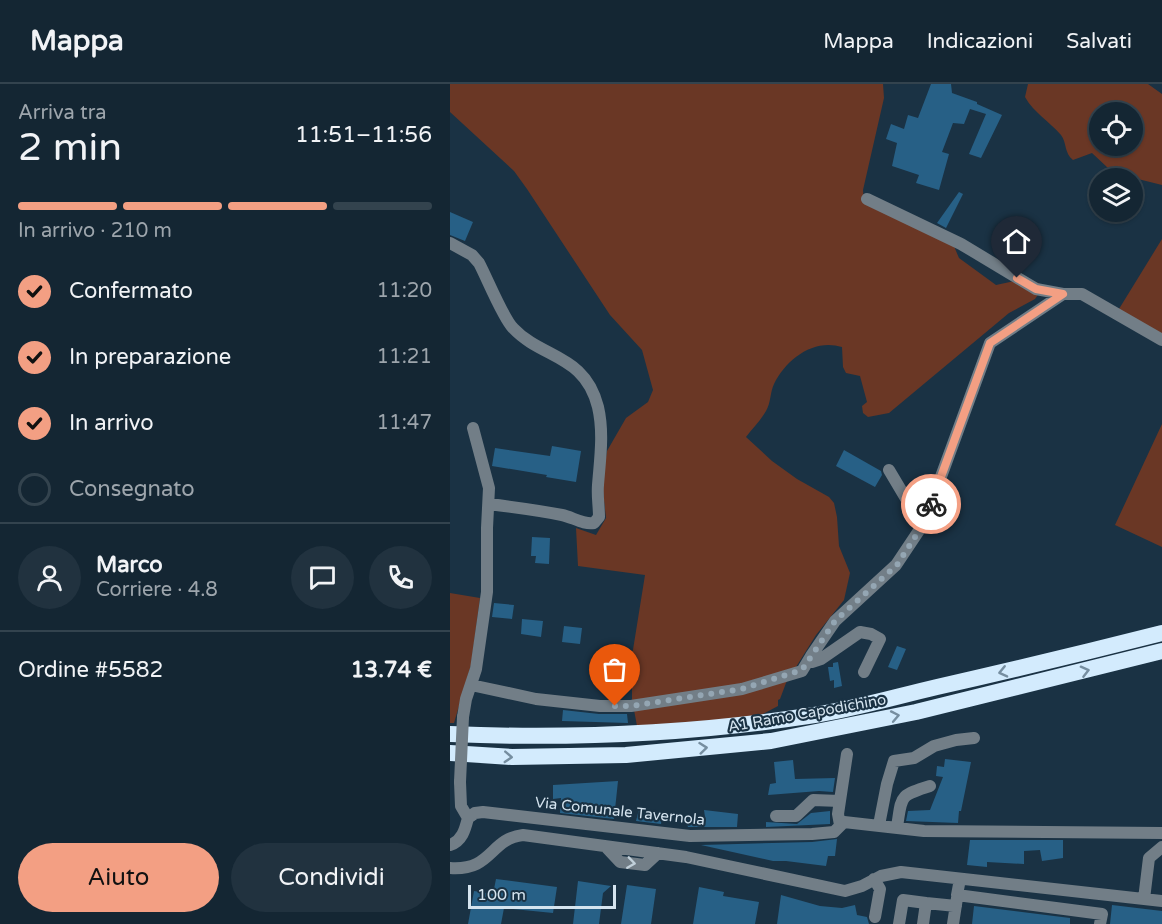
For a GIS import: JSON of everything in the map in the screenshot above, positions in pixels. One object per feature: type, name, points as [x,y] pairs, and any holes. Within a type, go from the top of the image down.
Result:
[{"type":"highway","name":"A1 Ramo Capodichino","points":[[450,734],[616,735],[688,730],[809,716],[1162,633]]},
{"type":"highway","name":"A1 Ramo Capodichino","points":[[450,753],[512,757],[626,756],[771,741],[916,712],[1162,651]]},
{"type":"street","points":[[867,199],[961,244],[1036,289],[1063,294],[1082,294],[1162,340]]},
{"type":"street","points":[[450,243],[472,255],[479,262],[511,327],[530,342],[573,366],[588,382],[598,405],[601,426],[601,459],[597,487],[599,517],[594,523],[588,524],[565,516],[519,507],[489,504]]},
{"type":"street","points":[[471,685],[536,699],[600,706],[631,706],[742,689],[802,670],[812,659],[835,621],[897,565],[924,523],[990,343],[1063,294]]},
{"type":"street","points":[[450,845],[458,842],[463,835],[468,818],[461,806],[463,717],[477,669],[486,592],[489,488],[473,428]]},
{"type":"street","points":[[889,470],[911,507],[924,523]]},
{"type":"street","points":[[812,659],[821,659],[860,632],[871,634],[880,639],[864,672]]},
{"type":"street","points":[[879,825],[894,761],[914,758],[934,746],[974,738]]},
{"type":"street","points":[[840,825],[838,814],[847,754]]},
{"type":"street","points":[[897,827],[899,804],[908,793],[930,786]]},
{"type":"street","points":[[776,816],[796,816],[813,800],[840,801]]},
{"type":"street","name":"Via Comunale Tavernola","points":[[468,818],[475,813],[483,812],[690,836],[812,834],[834,832],[844,822],[924,831],[1162,832]]},
{"type":"street","points":[[450,868],[471,867],[483,862],[506,839],[523,835],[687,857],[845,891],[862,886],[881,876],[901,872],[1162,901]]},
{"type":"street","points":[[1144,899],[1149,858],[1162,847]]},
{"type":"street","points":[[874,879],[880,889],[875,917]]},
{"type":"street","points":[[953,924],[960,879]]},
{"type":"street","points":[[1092,918],[1094,894]]},
{"type":"street","points":[[899,924],[903,900],[926,903],[957,901],[1092,918],[1102,914],[1100,924]]},
{"type":"street","points":[[923,924],[926,903]]},
{"type":"shaded area","points":[[450,84],[883,84],[884,98],[863,190],[864,203],[948,232],[959,258],[996,285],[1028,278],[1044,286],[1035,299],[1009,313],[889,413],[868,417],[863,413],[862,406],[867,402],[860,376],[846,373],[843,367],[842,347],[821,345],[811,348],[793,359],[779,375],[766,411],[746,437],[772,461],[797,479],[829,497],[834,503],[839,546],[850,573],[844,600],[816,635],[786,683],[778,700],[778,706],[757,717],[637,726],[632,699],[632,656],[645,575],[578,566],[576,528],[596,535],[606,518],[602,482],[607,451],[626,418],[648,402],[653,390],[642,350],[610,315],[514,171],[450,112]]},
{"type":"shaded area","points":[[1028,84],[1148,84],[1162,94],[1162,185],[1143,180],[1143,168],[1108,168],[1095,156],[1143,156],[1143,102],[1089,102],[1089,154],[1073,160],[1068,154],[1061,135],[1025,97]]},
{"type":"shaded area","points":[[1162,239],[1162,342],[1119,309]]},
{"type":"shaded area","points":[[1162,424],[1162,547],[1115,525]]},
{"type":"shaded area","points":[[450,593],[480,598],[471,665],[454,723],[450,723]]},
{"type":"building","points":[[931,84],[951,84],[952,93],[977,102],[1002,115],[981,158],[969,154],[986,114],[970,109],[964,124],[953,123],[942,152],[949,154],[939,190],[916,183],[919,175],[892,166],[897,143],[886,139],[891,124],[904,129],[908,115],[918,118]]},
{"type":"building","points":[[959,192],[963,194],[946,228],[937,223]]},
{"type":"building","points":[[450,212],[473,222],[465,241],[450,235]]},
{"type":"building","points":[[552,446],[581,451],[576,482],[492,466],[495,448],[550,456]]},
{"type":"building","points":[[844,450],[881,471],[882,475],[875,487],[836,466]]},
{"type":"building","points":[[532,537],[550,538],[549,564],[535,563],[536,556],[531,556]]},
{"type":"building","points":[[494,603],[514,605],[512,619],[492,617]]},
{"type":"building","points":[[522,619],[543,621],[541,637],[521,634]]},
{"type":"building","points":[[564,626],[582,628],[580,644],[562,642]]},
{"type":"building","points":[[897,646],[906,649],[897,670],[888,667]]},
{"type":"building","points":[[838,662],[842,686],[834,688],[834,680],[830,681],[828,667],[833,667],[833,663]]},
{"type":"building","points":[[563,710],[627,714],[628,723],[562,721]]},
{"type":"building","points":[[945,759],[971,762],[958,823],[906,821],[908,811],[930,810],[943,777],[936,776],[937,766],[944,767]]},
{"type":"building","points":[[793,760],[795,779],[835,778],[833,792],[768,795],[770,784],[776,783],[774,762]]},
{"type":"building","points":[[618,781],[614,819],[560,813],[561,798],[553,799],[553,785]]},
{"type":"building","points":[[639,809],[663,813],[661,824],[636,821]]},
{"type":"building","points":[[704,810],[738,814],[737,827],[688,827],[685,817],[705,817]]},
{"type":"building","points":[[830,811],[830,824],[766,827],[766,822],[797,824],[811,813]]},
{"type":"building","points":[[837,839],[835,856],[828,856],[826,866],[773,861],[701,845],[812,842]]},
{"type":"building","points":[[970,840],[1063,840],[1063,858],[1042,861],[1040,850],[1024,851],[1024,864],[987,862],[987,867],[967,865]]},
{"type":"building","points":[[496,879],[557,887],[553,913],[504,908],[501,924],[468,924],[474,891],[493,894]]},
{"type":"building","points":[[578,881],[611,886],[603,893],[599,924],[573,924]]},
{"type":"building","points":[[627,885],[656,889],[651,924],[621,924]]},
{"type":"building","points":[[699,887],[724,892],[723,896],[759,902],[755,924],[693,924]]},
{"type":"building","points":[[781,895],[820,906],[842,908],[855,905],[857,915],[867,917],[869,924],[777,924]]},
{"type":"building","points":[[1112,905],[1162,911],[1162,924],[1110,924]]},
{"type":"building","points":[[974,906],[1070,918],[1070,924],[972,924]]},
{"type":"way so far","points":[[615,706],[631,706],[742,689],[802,670],[835,621],[897,565],[924,523],[931,504]]},
{"type":"route","points":[[931,504],[990,343],[1063,294],[1036,289],[1017,278]]}]
